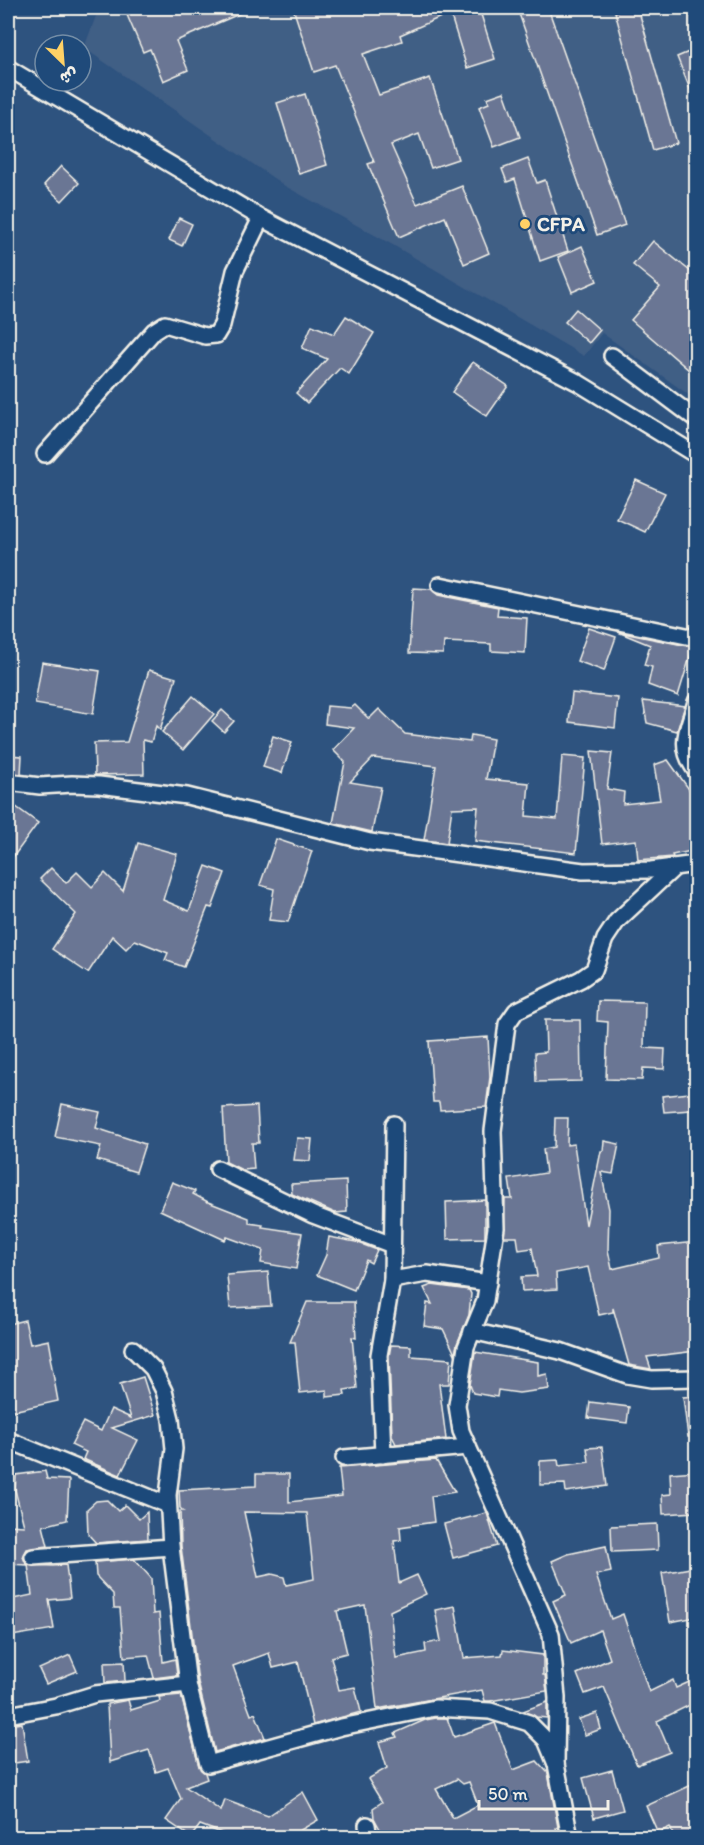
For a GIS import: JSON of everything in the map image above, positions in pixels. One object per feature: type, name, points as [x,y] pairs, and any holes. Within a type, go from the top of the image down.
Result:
[{"type":"street","points":[[8,68],[261,218],[577,382],[696,455]]},
{"type":"street","points":[[45,454],[154,332],[165,324],[205,336],[216,335],[222,325],[235,271],[261,218]]},
{"type":"street","points":[[612,356],[696,419]]},
{"type":"street","points":[[440,585],[696,638]]},
{"type":"street","points":[[696,702],[684,741],[688,759],[696,771]]},
{"type":"street","points":[[8,782],[40,786],[99,785],[187,796],[370,842],[583,871],[651,870],[696,864]]},
{"type":"street","points":[[570,1838],[556,1764],[557,1698],[551,1634],[461,1431],[457,1405],[466,1347],[485,1301],[496,1228],[492,1131],[507,1024],[516,1011],[581,979],[594,970],[605,939],[617,921],[675,867]]},
{"type":"street","points":[[382,1455],[379,1354],[392,1280],[394,1124]]},
{"type":"street","points":[[218,1169],[314,1215],[392,1245]]},
{"type":"street","points":[[392,1280],[427,1274],[488,1283]]},
{"type":"street","points":[[472,1330],[560,1351],[627,1374],[651,1379],[696,1378]]},
{"type":"street","points":[[134,1349],[153,1369],[164,1391],[171,1419],[174,1449],[168,1505],[171,1547],[188,1684],[208,1764],[340,1727],[435,1708],[489,1711],[529,1723],[546,1740],[556,1764]]},
{"type":"street","points":[[8,1440],[168,1505]]},
{"type":"street","points":[[344,1458],[468,1447]]},
{"type":"street","points":[[33,1557],[171,1547]]},
{"type":"street","points":[[8,1715],[57,1706],[95,1694],[188,1684]]},
{"type":"shaded area","name":"CFPA","points":[[99,8],[696,8],[696,400],[602,333],[584,356],[391,244],[285,186],[93,54],[93,33],[90,33]]},
{"type":"building","points":[[146,8],[253,8],[176,41],[188,70],[163,81],[150,49],[143,52],[127,15]]},
{"type":"building","points":[[293,8],[479,8],[495,59],[467,68],[450,13],[400,35],[402,41],[363,54],[379,95],[430,78],[458,159],[431,168],[419,134],[391,145],[417,204],[462,186],[489,253],[464,264],[445,217],[399,237],[368,164],[374,162],[335,65],[314,72]]},
{"type":"building","points":[[517,8],[548,8],[625,225],[597,235]]},
{"type":"building","points":[[638,8],[676,143],[653,150],[615,12]]},
{"type":"building","points":[[696,49],[696,104],[677,57]]},
{"type":"building","points":[[504,92],[520,137],[494,147],[479,107],[489,103],[487,98]]},
{"type":"building","points":[[305,94],[327,165],[299,174],[277,103]]},
{"type":"building","points":[[528,159],[537,183],[545,180],[568,251],[540,261],[515,179],[507,182],[502,169]]},
{"type":"building","points":[[61,166],[79,183],[62,201],[44,185]]},
{"type":"building","points":[[179,218],[192,224],[182,246],[169,240]]},
{"type":"building","points":[[653,241],[696,276],[696,376],[631,320],[660,287],[633,265]]},
{"type":"building","points":[[582,246],[597,281],[572,292],[558,257]]},
{"type":"building","points":[[576,309],[600,330],[589,343],[565,322]]},
{"type":"building","points":[[346,316],[374,333],[349,374],[340,368],[307,403],[296,393],[327,359],[302,348],[312,325],[334,334]]},
{"type":"building","points":[[473,362],[508,386],[487,416],[452,392]]},
{"type":"building","points":[[636,480],[665,493],[645,532],[617,519]]},
{"type":"building","points":[[413,588],[431,589],[438,595],[498,607],[497,616],[527,618],[525,653],[491,651],[491,644],[444,642],[443,654],[409,653]]},
{"type":"building","points":[[589,628],[616,637],[604,671],[577,661]]},
{"type":"building","points":[[618,632],[693,647],[678,696],[648,685],[652,667],[644,665],[650,645]]},
{"type":"building","points":[[42,662],[100,671],[93,714],[35,704]]},
{"type":"building","points":[[149,670],[176,678],[160,730],[156,726],[151,742],[143,740],[144,774],[95,775],[94,743],[127,742]]},
{"type":"building","points":[[572,693],[618,698],[615,728],[569,722]]},
{"type":"building","points":[[193,696],[214,714],[183,750],[162,732]]},
{"type":"building","points":[[643,701],[685,706],[677,731],[647,723]]},
{"type":"building","points":[[355,705],[369,719],[379,709],[405,734],[470,742],[471,735],[493,739],[486,779],[529,783],[526,816],[557,819],[562,756],[585,758],[576,853],[475,841],[478,807],[452,808],[447,843],[424,840],[436,766],[373,758],[350,782],[381,787],[372,832],[333,823],[345,762],[333,750],[354,728],[325,724],[327,706],[351,708]]},
{"type":"building","points":[[222,710],[234,721],[224,732],[212,721]]},
{"type":"building","points":[[273,736],[292,742],[282,773],[263,767]]},
{"type":"building","points":[[591,751],[612,753],[607,789],[624,792],[623,804],[660,800],[654,765],[668,760],[696,799],[696,850],[672,855],[673,857],[638,860],[636,840],[602,844]]},
{"type":"building","points":[[8,755],[22,756],[21,774],[8,772]]},
{"type":"building","points":[[8,801],[38,823],[8,864]]},
{"type":"building","points":[[276,839],[312,851],[288,922],[269,920],[274,889],[260,885]]},
{"type":"building","points":[[138,843],[177,854],[163,900],[189,911],[206,866],[225,873],[212,908],[208,907],[184,967],[165,960],[168,953],[135,940],[126,949],[112,936],[88,973],[52,949],[76,914],[40,879],[51,868],[66,883],[77,872],[92,887],[105,873],[123,891]]},
{"type":"building","points":[[598,1001],[645,1002],[644,1048],[665,1049],[664,1069],[643,1068],[642,1080],[606,1079],[608,1022],[597,1021]]},
{"type":"building","points":[[545,1020],[580,1020],[581,1081],[536,1082],[535,1053],[546,1052]]},
{"type":"building","points":[[488,1037],[490,1077],[486,1107],[440,1110],[439,1102],[433,1102],[429,1041]]},
{"type":"building","points":[[689,1093],[691,1110],[664,1112],[662,1096]]},
{"type":"building","points":[[62,1104],[100,1112],[96,1128],[145,1144],[136,1172],[97,1160],[101,1146],[55,1137]]},
{"type":"building","points":[[257,1106],[259,1143],[252,1143],[254,1169],[242,1170],[226,1162],[223,1108]]},
{"type":"building","points":[[555,1118],[568,1118],[567,1145],[574,1144],[586,1225],[604,1141],[619,1144],[613,1174],[601,1172],[609,1209],[608,1250],[612,1269],[659,1258],[658,1246],[696,1242],[696,1351],[647,1357],[651,1369],[629,1365],[613,1308],[613,1312],[599,1315],[588,1267],[556,1273],[557,1289],[522,1291],[521,1277],[537,1276],[532,1248],[519,1250],[517,1237],[504,1237],[505,1199],[512,1199],[509,1179],[546,1173],[543,1149],[554,1147]]},
{"type":"building","points":[[297,1138],[312,1139],[310,1161],[294,1160]]},
{"type":"building","points":[[346,1181],[347,1212],[335,1213],[292,1194],[291,1184]]},
{"type":"building","points":[[172,1182],[195,1191],[193,1194],[208,1202],[249,1218],[249,1223],[302,1233],[296,1269],[261,1263],[263,1250],[227,1237],[225,1240],[160,1210]]},
{"type":"building","points":[[485,1200],[485,1238],[447,1239],[446,1202]]},
{"type":"building","points":[[329,1237],[356,1242],[377,1250],[371,1263],[366,1260],[354,1290],[317,1275],[326,1255]]},
{"type":"building","points":[[268,1272],[271,1306],[230,1308],[227,1275]]},
{"type":"building","points":[[432,1285],[469,1290],[471,1294],[469,1315],[455,1354],[443,1329],[424,1326],[427,1303],[432,1304],[424,1288]]},
{"type":"building","points":[[307,1302],[354,1302],[356,1338],[352,1337],[357,1388],[344,1390],[345,1395],[327,1397],[327,1390],[300,1393],[295,1342],[290,1342]]},
{"type":"building","points":[[25,1320],[30,1344],[49,1340],[58,1401],[8,1412],[8,1324]]},
{"type":"building","points":[[391,1345],[411,1346],[411,1356],[451,1359],[449,1384],[439,1384],[446,1439],[396,1444],[392,1436],[389,1356]]},
{"type":"building","points":[[475,1352],[538,1362],[538,1376],[547,1374],[549,1389],[519,1393],[498,1390],[497,1397],[473,1393],[470,1385]]},
{"type":"building","points":[[143,1377],[155,1415],[112,1428],[138,1440],[120,1475],[83,1459],[86,1452],[71,1445],[83,1422],[101,1431],[111,1409],[131,1418],[120,1384]]},
{"type":"building","points":[[696,1396],[696,1437],[688,1437],[683,1397]]},
{"type":"building","points":[[590,1402],[629,1407],[627,1423],[588,1418]]},
{"type":"building","points":[[602,1447],[607,1486],[566,1492],[565,1484],[540,1485],[540,1461],[558,1460],[559,1466],[589,1462],[587,1448]]},
{"type":"building","points":[[436,1460],[455,1492],[431,1496],[434,1522],[400,1527],[401,1540],[394,1541],[399,1583],[417,1575],[426,1594],[390,1611],[396,1658],[426,1652],[425,1644],[441,1641],[435,1610],[455,1606],[464,1658],[502,1655],[503,1650],[543,1655],[543,1675],[545,1675],[547,1691],[485,1701],[482,1690],[377,1709],[365,1605],[337,1611],[347,1653],[331,1657],[339,1690],[355,1687],[361,1712],[313,1725],[298,1662],[273,1668],[269,1653],[233,1666],[251,1715],[255,1713],[265,1738],[215,1752],[198,1682],[181,1546],[180,1511],[183,1511],[180,1508],[179,1490],[256,1486],[256,1474],[289,1474],[289,1502],[342,1496],[339,1468]],"holes":[[[244,1512],[307,1513],[314,1579],[286,1585],[284,1577],[272,1574],[258,1577]]]},
{"type":"building","points":[[45,1471],[47,1479],[69,1480],[67,1520],[43,1526],[48,1546],[27,1549],[23,1557],[27,1565],[8,1564],[8,1525],[24,1526],[15,1490],[16,1475]]},
{"type":"building","points":[[696,1471],[696,1512],[663,1514],[662,1495],[671,1494],[670,1473]]},
{"type":"building","points":[[107,1500],[118,1511],[125,1505],[139,1519],[147,1512],[148,1539],[96,1543],[88,1534],[87,1509],[96,1501]]},
{"type":"building","points":[[487,1513],[497,1546],[453,1558],[444,1524]]},
{"type":"building","points":[[657,1524],[658,1550],[612,1552],[611,1526]]},
{"type":"building","points":[[606,1546],[611,1572],[596,1575],[611,1619],[623,1614],[649,1692],[673,1680],[676,1688],[696,1679],[696,1702],[657,1721],[670,1752],[637,1765],[604,1687],[585,1694],[577,1674],[610,1659],[600,1630],[571,1643],[553,1601],[566,1595],[552,1561],[568,1554]]},
{"type":"building","points":[[134,1559],[151,1578],[153,1614],[159,1613],[163,1662],[175,1659],[177,1675],[154,1678],[148,1655],[124,1657],[120,1608],[114,1608],[113,1594],[96,1576],[95,1562]]},
{"type":"building","points":[[28,1565],[66,1565],[70,1598],[49,1600],[54,1629],[12,1636],[8,1600],[32,1595]]},
{"type":"building","points":[[696,1567],[696,1617],[670,1622],[662,1573]]},
{"type":"building","points":[[70,1655],[77,1671],[46,1684],[39,1669]]},
{"type":"building","points":[[124,1662],[125,1681],[105,1683],[104,1663]]},
{"type":"building","points":[[181,1695],[199,1766],[207,1779],[186,1787],[221,1811],[225,1800],[268,1816],[303,1792],[318,1820],[287,1838],[235,1838],[200,1825],[191,1837],[166,1820],[181,1799],[168,1768],[156,1772],[149,1750],[110,1762],[107,1704],[128,1700],[131,1710],[160,1701],[159,1697]]},
{"type":"building","points":[[547,1702],[547,1718],[536,1717],[523,1711]]},
{"type":"building","points":[[597,1713],[601,1729],[585,1735],[579,1719]]},
{"type":"building","points":[[447,1718],[454,1737],[495,1723],[513,1770],[537,1761],[548,1773],[559,1838],[385,1838],[374,1818],[373,1808],[382,1802],[368,1779],[387,1768],[379,1742],[397,1737],[395,1733],[425,1720]],"holes":[[[457,1779],[463,1784],[469,1782],[478,1805],[453,1818],[436,1789]]]},
{"type":"building","points":[[22,1723],[28,1761],[8,1764],[8,1725]]},
{"type":"building","points":[[612,1770],[623,1810],[594,1818],[583,1778]]},
{"type":"building","points":[[696,1783],[696,1838],[674,1838],[670,1827],[658,1833],[646,1806]]},
{"type":"place","name":"CFPA","points":[[525,224]]}]
